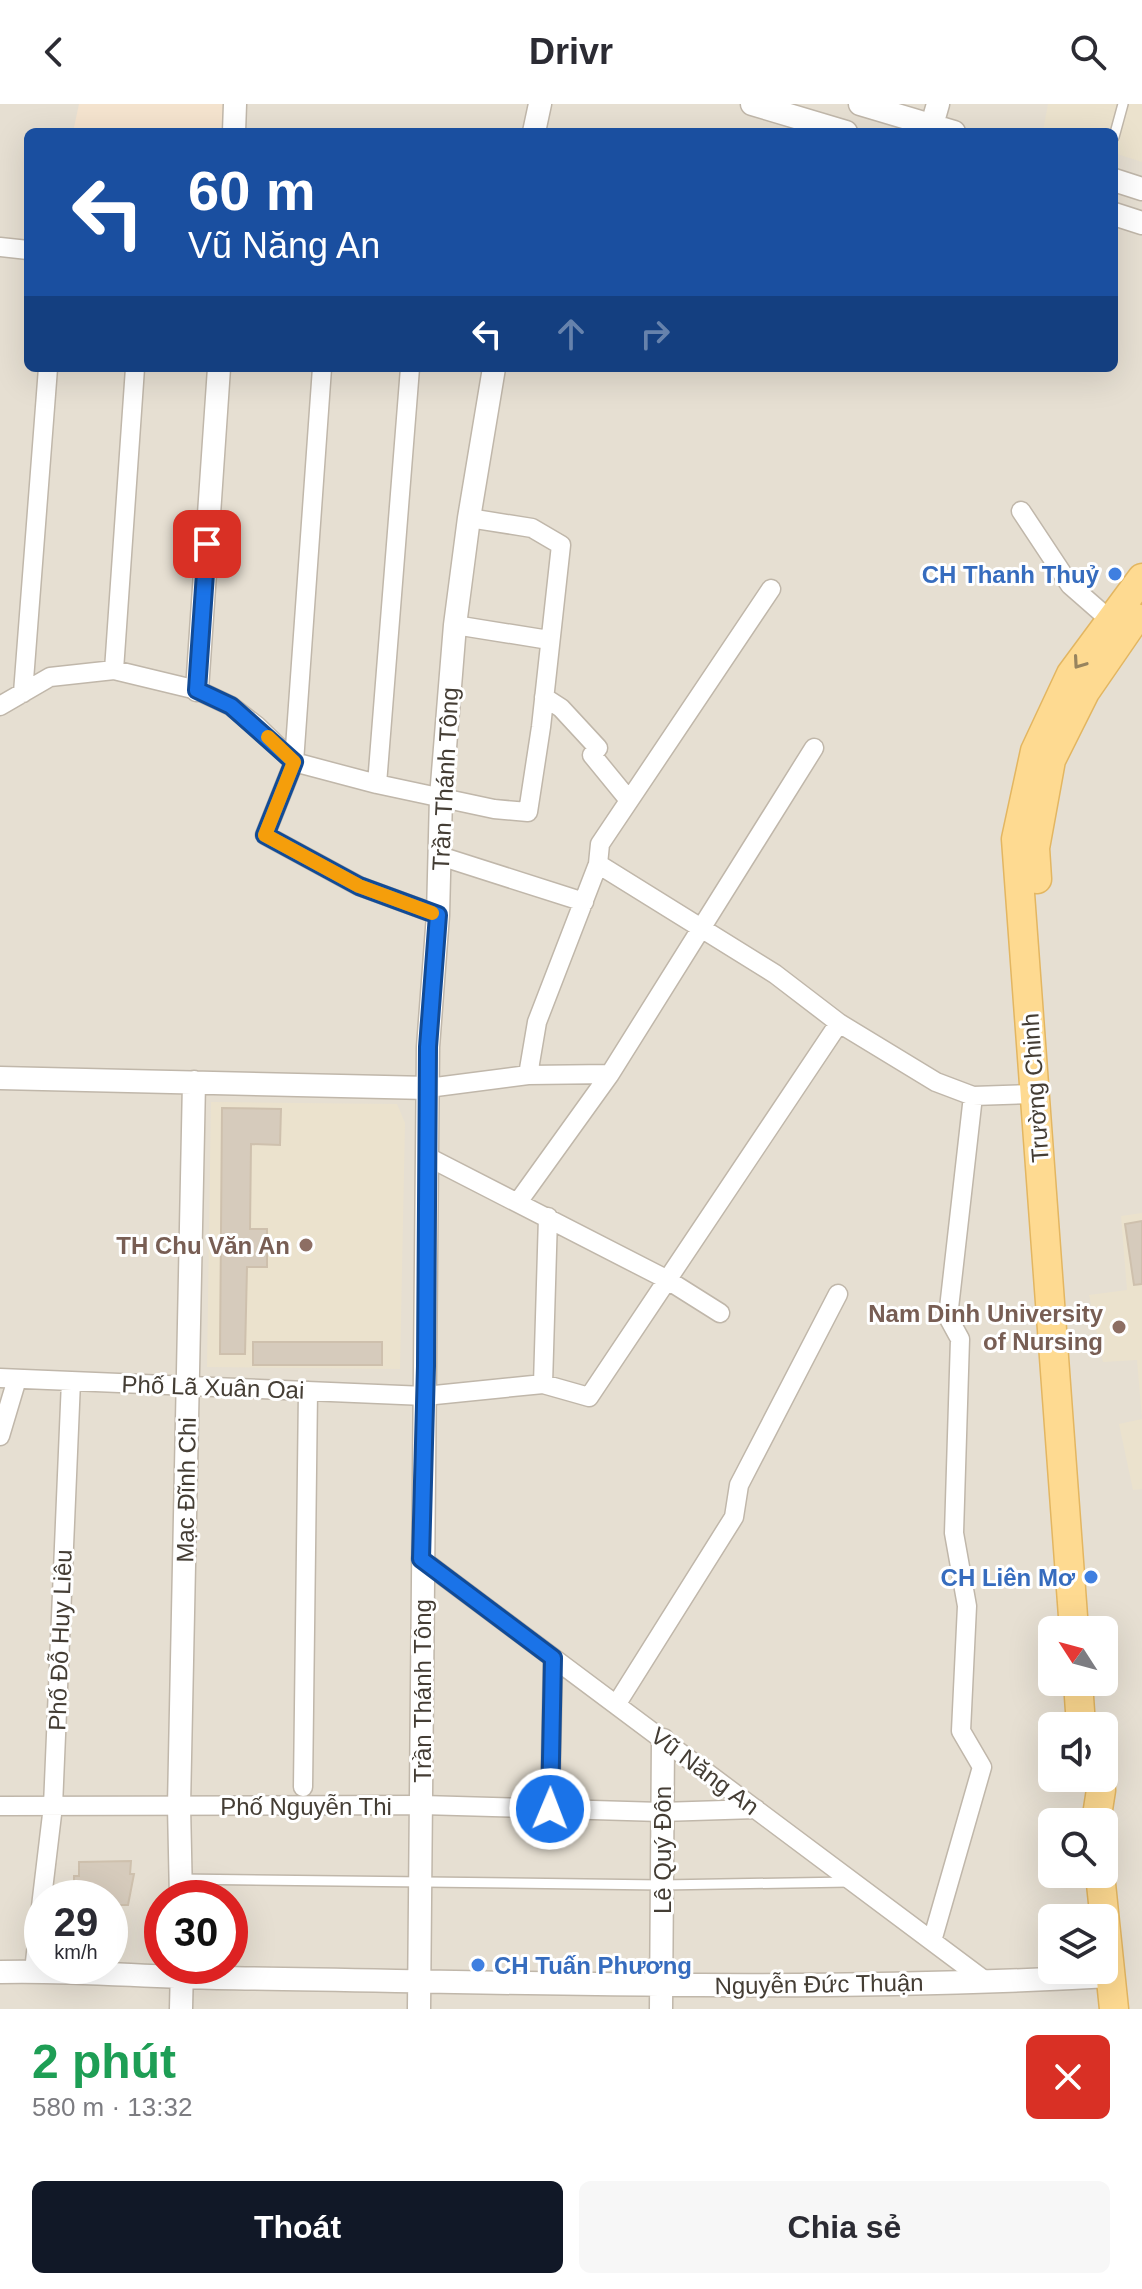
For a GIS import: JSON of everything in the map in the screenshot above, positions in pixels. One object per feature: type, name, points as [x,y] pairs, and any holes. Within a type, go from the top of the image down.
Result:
[{"type":"main road","name":"Trường Chinh","points":[[1073,1616],[1016,839],[1035,751],[1071,674],[1142,578]]},
{"type":"main road","name":"Trường Chinh","points":[[1089,1616],[1035,848],[1051,760],[1085,692],[1142,609]]},
{"type":"main road","points":[[1111,1984],[1114,2009]]},
{"type":"street","points":[[234,128],[235,104]]},
{"type":"street","points":[[535,128],[540,104]]},
{"type":"street","points":[[752,104],[796,125],[817,128]]},
{"type":"street","points":[[860,104],[939,123]]},
{"type":"street","points":[[1118,181],[1142,189]]},
{"type":"street","points":[[1118,215],[1142,223]]},
{"type":"street","points":[[0,247],[24,250]]},
{"type":"street","points":[[23,693],[48,372]]},
{"type":"street","points":[[114,670],[135,372]]},
{"type":"street","points":[[197,690],[219,372]]},
{"type":"street","points":[[322,372],[294,762],[265,835],[359,886],[438,915]]},
{"type":"street","points":[[377,784],[410,372]]},
{"type":"street","name":"Trần Thánh Tông","points":[[419,2009],[428,1047],[438,915],[441,797],[455,625],[493,372]]},
{"type":"street","points":[[1021,511],[1070,585],[1110,620]]},
{"type":"street","points":[[0,706],[50,677],[114,670],[197,690],[231,706],[294,762],[377,784],[494,809],[528,812],[561,545],[532,528],[469,518]]},
{"type":"street","points":[[528,1075],[537,1022],[598,864],[600,844],[771,589]]},
{"type":"street","points":[[455,625],[549,640]]},
{"type":"street","points":[[544,697],[561,708],[598,748],[592,755],[628,799]]},
{"type":"street","points":[[518,1202],[610,1074],[814,748]]},
{"type":"street","points":[[440,856],[584,902]]},
{"type":"street","points":[[598,864],[775,974],[839,1023],[936,1082],[973,1096],[1035,1094]]},
{"type":"street","points":[[548,1217],[543,1384],[589,1397],[839,1023]]},
{"type":"street","points":[[0,1078],[428,1088],[567,1072],[610,1074]]},
{"type":"street","name":"Mạc Đĩnh Chi","points":[[180,1880],[194,1082]]},
{"type":"street","points":[[932,1941],[982,1767],[961,1731],[967,1606],[954,1533],[960,1339],[948,1317],[973,1096]]},
{"type":"street","points":[[428,1157],[666,1279],[720,1313]]},
{"type":"street","points":[[616,1705],[734,1517],[739,1485],[838,1294]]},
{"type":"street","points":[[0,1436],[9,1379]]},
{"type":"street","name":"Phố Lã Xuân Oai","points":[[9,1379],[425,1396],[543,1384]]},
{"type":"street","name":"Phố Đỗ Huy Liêu","points":[[44,1880],[53,1806],[71,1381]]},
{"type":"street","points":[[303,1787],[308,1391]]},
{"type":"street","name":"Vũ Năng An","points":[[421,1559],[988,1983]]},
{"type":"street","points":[[550,1809],[553,1658]]},
{"type":"street","name":"Lê Quý Đôn","points":[[661,2009],[663,1740]]},
{"type":"street","name":"Phố Nguyễn Thi","points":[[0,1806],[422,1805],[661,1812],[756,1809]]},
{"type":"street","name":"Nguyễn Đức Thuận","points":[[0,1972],[24,1971]]},
{"type":"street","name":"Nguyễn Đức Thuận","points":[[248,1975],[662,1986],[1038,1980]]},
{"type":"street","points":[[181,2009],[182,1984]]},
{"type":"lane","points":[[1116,128],[1123,104]]},
{"type":"lane","points":[[248,1887],[854,1882]]},
{"type":"shaded area","points":[[0,104],[1142,104],[1142,2009],[0,2009]]},
{"type":"shaded area","points":[[79,104],[226,104],[224,128],[74,128]]},
{"type":"shaded area","points":[[1048,104],[1142,104],[1142,162],[1118,154],[1118,128],[1044,128]]},
{"type":"shaded area","name":"TH Chu Văn An","points":[[211,1102],[397,1104],[405,1123],[400,1369],[207,1367]]},
{"type":"shaded area","name":"Nam Dinh University of Nursing","points":[[1142,1213],[1142,1419],[1137,1360],[1103,1362],[1089,1295],[1127,1290],[1121,1216]]},
{"type":"shaded area","name":"Nam Dinh University of Nursing","points":[[1142,1419],[1142,1489],[1133,1490],[1119,1424]]},
{"type":"building","points":[[222,1108],[281,1109],[280,1145],[251,1144],[250,1229],[267,1229],[267,1267],[247,1267],[245,1354],[220,1354]]},
{"type":"building","points":[[1142,1221],[1142,1284],[1134,1285],[1125,1224]]},
{"type":"building","points":[[253,1342],[382,1342],[382,1365],[253,1365]]},
{"type":"building","points":[[131,1861],[130,1874],[134,1874],[128,1905],[128,1880],[74,1880],[74,1876],[79,1876],[79,1862]]},
{"type":"slow traffic","points":[[268,737],[294,762],[265,835],[359,886],[432,913]]},
{"type":"place","name":"CH Thanh Thuỷ","points":[[1115,574]]},
{"type":"place","name":"TH Chu Văn An","points":[[306,1245]]},
{"type":"place","name":"Nam Dinh University of Nursing","points":[[1119,1327]]},
{"type":"place","name":"CH Liên Mơ","points":[[1091,1577]]},
{"type":"place","name":"CH Tuấn Phương","points":[[478,1965]]},
{"type":"route","points":[[207,544],[197,690],[231,706],[294,762],[265,835],[359,886],[438,915],[428,1047],[421,1559],[553,1658],[550,1809]]}]
